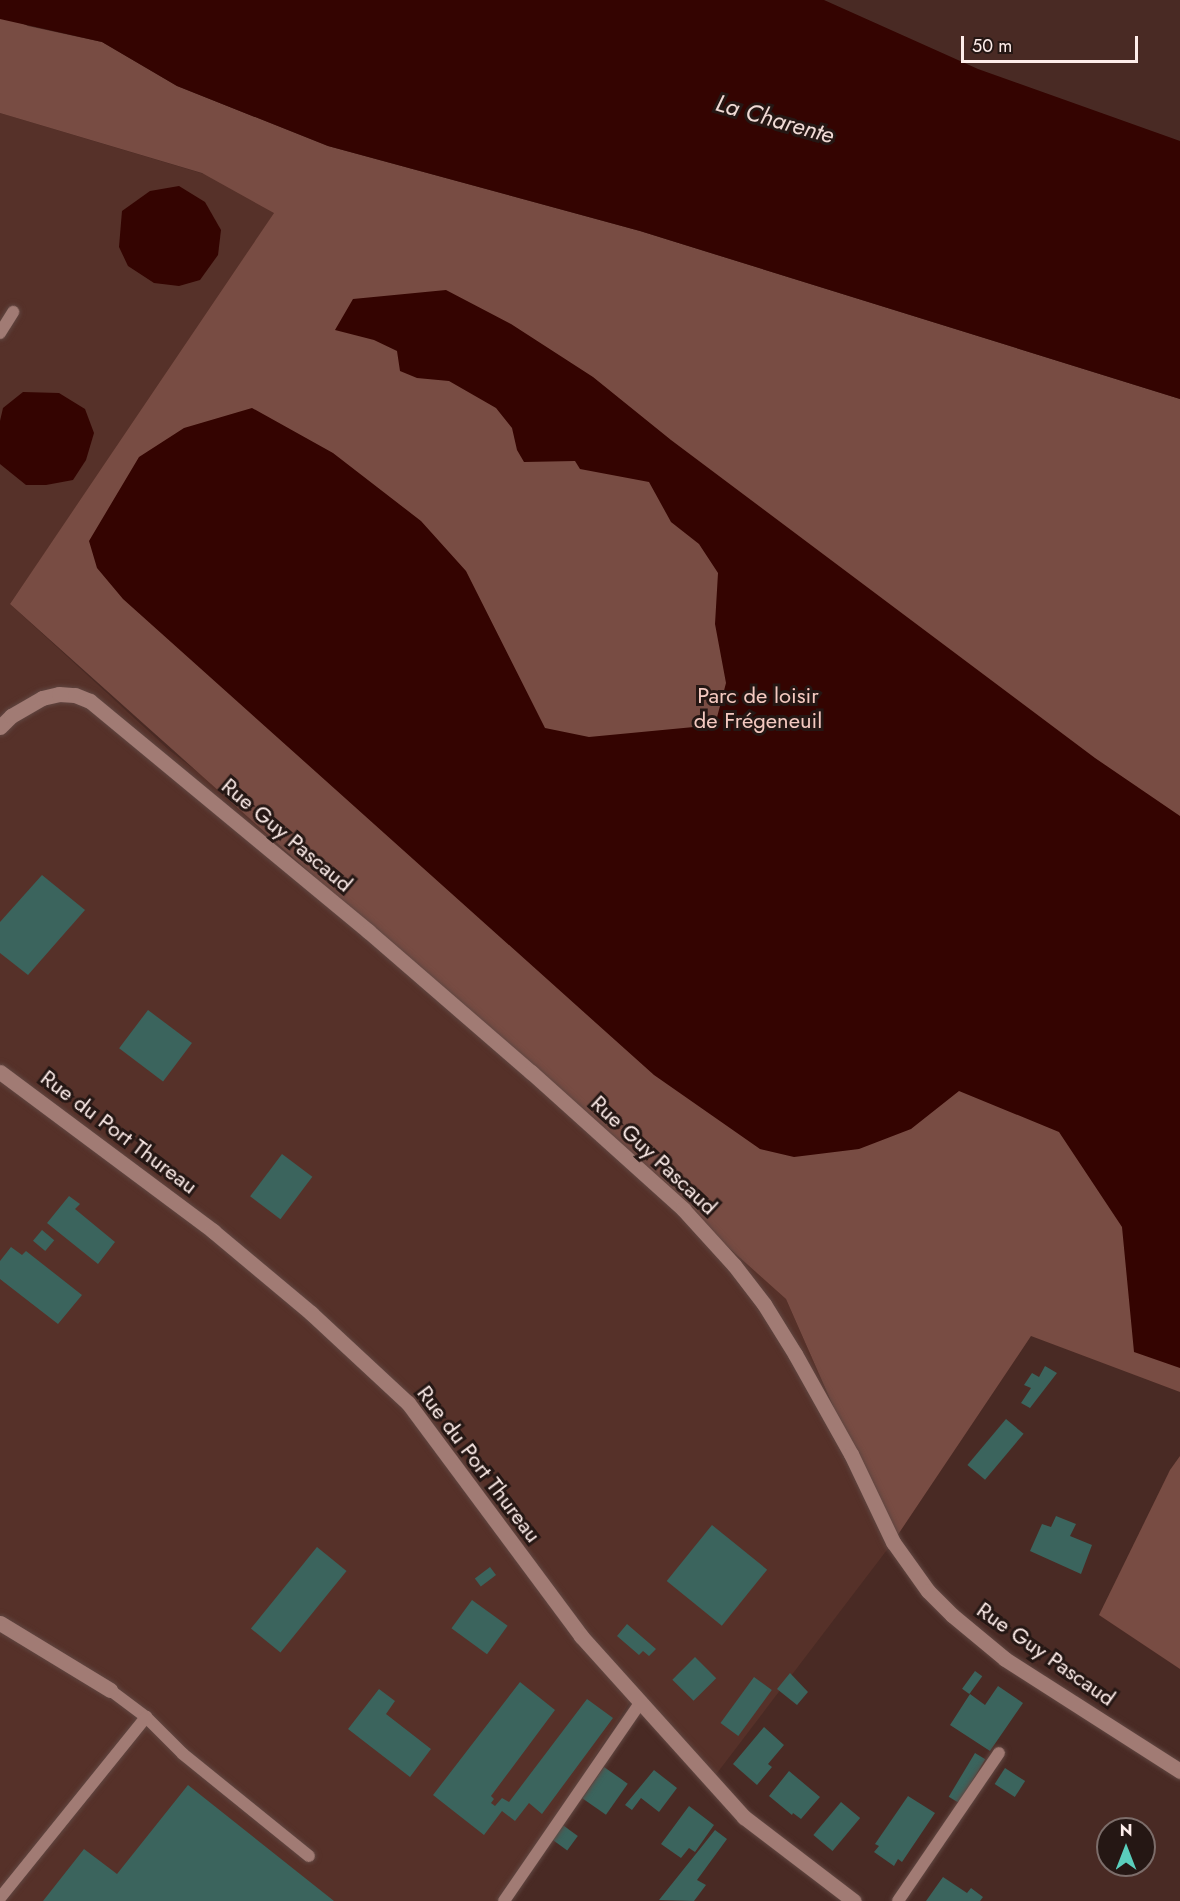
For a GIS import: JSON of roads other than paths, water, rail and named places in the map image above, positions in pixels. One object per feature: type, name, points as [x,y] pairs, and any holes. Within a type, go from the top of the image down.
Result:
[{"type":"street","name":"Rue Guy Pascaud","points":[[0,727],[11,716],[42,698],[59,694],[75,695],[90,701],[368,931],[531,1072],[683,1209],[746,1281],[795,1354],[851,1454],[893,1542],[928,1591],[952,1615],[1005,1659],[1180,1771]]},
{"type":"street","name":"Rue du Port Thureau","points":[[0,1072],[213,1231],[310,1313],[408,1403],[581,1636],[744,1817],[854,1901]]},
{"type":"street","points":[[0,1623],[110,1690]]},
{"type":"lane","points":[[0,333],[13,312]]},
{"type":"lane","points":[[110,1690],[146,1717],[183,1754],[309,1857]]},
{"type":"lane","points":[[504,1901],[641,1702]]},
{"type":"lane","points":[[0,1898],[146,1717]]},
{"type":"lane","points":[[898,1901],[999,1753]]},
{"type":"water","name":"La Charente","points":[[0,0],[824,0],[978,69],[1180,141],[1180,399],[640,231],[328,146],[177,86],[102,42],[0,19]]},
{"type":"water","points":[[179,186],[205,202],[221,230],[218,255],[200,280],[179,286],[154,283],[128,266],[119,247],[122,211],[150,191]]},
{"type":"water","points":[[446,290],[511,324],[593,377],[671,440],[1095,758],[1180,816],[1180,1368],[1134,1352],[1122,1227],[1059,1132],[959,1091],[911,1129],[859,1149],[794,1157],[760,1149],[654,1075],[123,599],[97,568],[89,541],[139,457],[184,428],[252,408],[333,453],[421,521],[466,571],[545,728],[589,737],[715,725],[726,683],[715,624],[718,573],[699,544],[671,522],[649,482],[580,469],[575,461],[524,462],[517,450],[512,428],[496,408],[449,381],[417,378],[400,371],[397,351],[374,340],[335,330],[353,299]]},
{"type":"water","points":[[23,392],[59,393],[85,409],[94,433],[86,460],[73,480],[46,485],[26,485],[0,464],[0,421],[3,408]]},
{"type":"park label","name":"Parc de loisir de Frégeneuil","points":[[758,708]]}]
